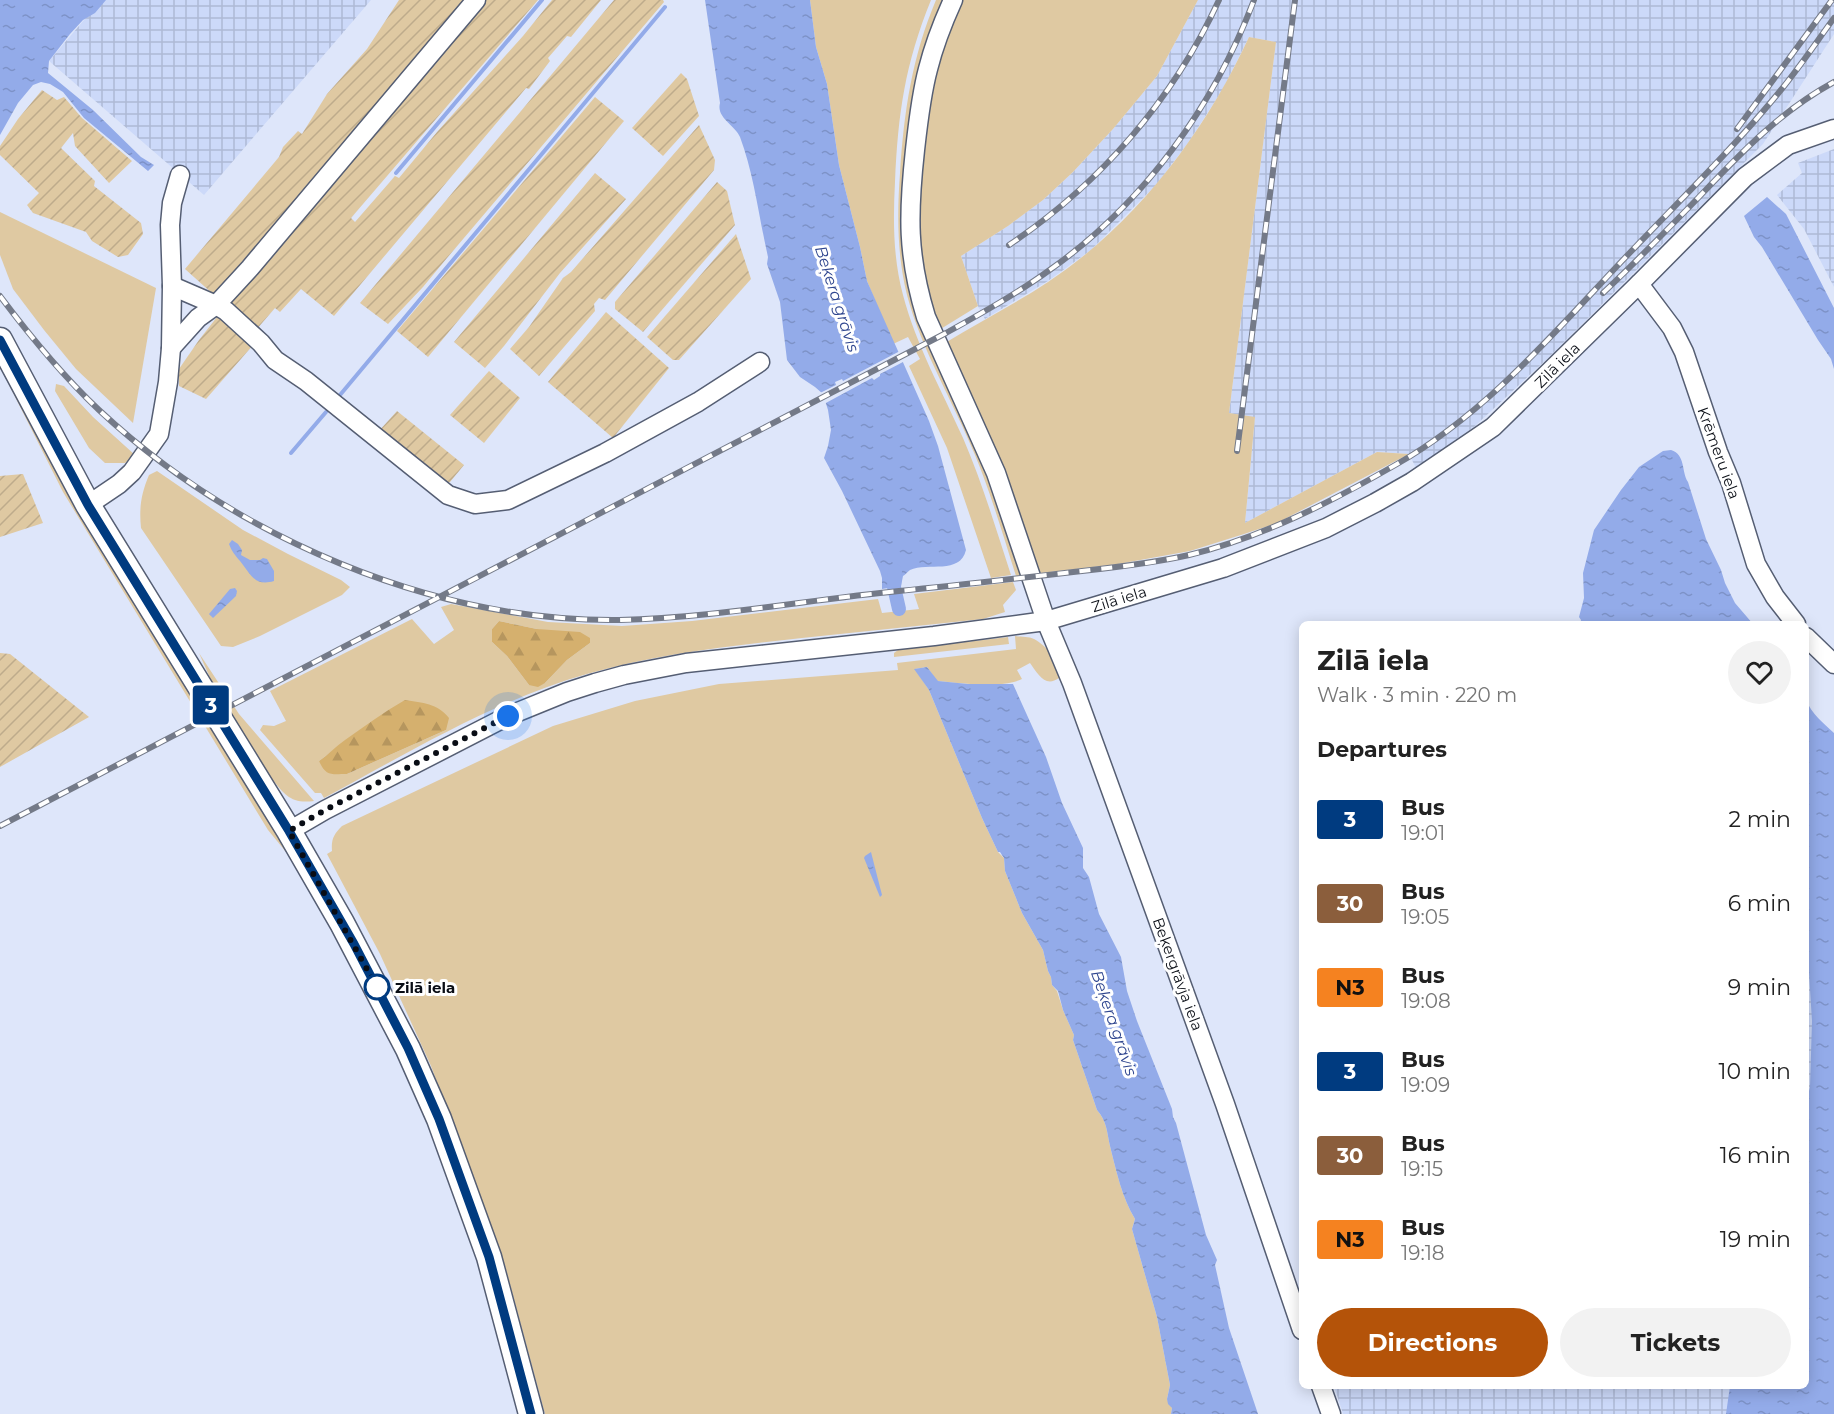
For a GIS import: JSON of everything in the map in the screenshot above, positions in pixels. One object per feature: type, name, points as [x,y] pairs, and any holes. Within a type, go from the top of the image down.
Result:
[{"type":"main road","points":[[0,340],[88,505],[289,831],[408,1048],[439,1119],[489,1257],[531,1414]]},
{"type":"street","points":[[171,348],[198,318],[216,305],[250,268],[476,0]]},
{"type":"street","name":"Beķergrāvja iela","points":[[953,0],[931,57],[922,95],[911,183],[909,220],[912,260],[918,292],[926,317],[996,473],[1046,621],[1072,683],[1213,1071],[1299,1321]]},
{"type":"street","name":"Zilā iela","points":[[289,831],[325,810],[508,716],[567,692],[624,675],[717,658],[934,636],[1046,621],[1223,568],[1326,528],[1412,482],[1493,427],[1745,177],[1788,145],[1834,129]]},
{"type":"street","points":[[88,505],[119,484],[132,472],[159,434],[171,348],[170,225],[172,203],[180,176]]},
{"type":"street","name":"Krēmeru iela","points":[[1639,284],[1672,328],[1684,352],[1731,483],[1756,564],[1775,597],[1794,621]]},
{"type":"street","points":[[172,286],[216,305],[261,343],[275,360],[306,381],[448,495],[475,504],[508,500],[605,453],[698,402],[760,362]]},
{"type":"street","points":[[1809,640],[1834,664]]},
{"type":"street","points":[[1322,1389],[1331,1414]]},
{"type":"shaded area","points":[[101,0],[371,0],[204,195],[49,61]]},
{"type":"shaded area","points":[[399,0],[466,0],[214,295],[185,269],[279,157],[283,147],[298,131],[302,134],[327,94],[367,49]]},
{"type":"shaded area","points":[[485,0],[538,0],[351,218],[355,222],[395,176],[399,178],[552,0],[601,0],[571,37],[567,36],[548,58],[550,61],[529,89],[526,88],[334,316],[301,289],[280,312],[275,308],[256,330],[227,305]]},
{"type":"shaded area","points":[[614,0],[663,0],[664,2],[423,287],[388,324],[360,303]]},
{"type":"shaded area","points":[[810,0],[931,0],[909,68],[901,111],[894,210],[897,267],[908,314],[970,455],[1011,575],[991,578],[947,448],[909,366],[920,359],[908,337],[893,344],[867,281],[839,165],[827,84],[816,47]]},
{"type":"shaded area","points":[[936,0],[944,0],[902,222],[1024,575],[1016,576],[975,455],[929,356],[913,315],[901,265],[898,204],[904,128],[915,63]]},
{"type":"shaded area","points":[[960,0],[1198,0],[1157,76],[1113,129],[1043,200],[961,256],[978,306],[939,330],[929,303],[918,240],[923,135],[937,61]]},
{"type":"shaded area","points":[[1198,0],[1834,0],[1834,34],[1763,144],[1548,358],[1475,426],[1416,468],[1409,454],[1377,452],[1245,523],[1255,418],[1229,413],[1276,42],[1249,37],[1223,89],[1188,143],[1156,185],[1091,250],[1048,281],[985,319],[978,306],[961,256],[1043,200],[1113,129],[1157,76]]},
{"type":"shaded area","points":[[1249,37],[1276,42],[1229,413],[1255,417],[1245,523],[1377,452],[1409,454],[1277,523],[1244,534],[1190,551],[1118,564],[1041,573],[1034,562],[945,343],[1048,282],[1111,232],[1139,204],[1190,141],[1212,107]]},
{"type":"shaded area","points":[[681,73],[687,79],[699,116],[663,156],[632,128]]},
{"type":"shaded area","points":[[42,90],[57,100],[64,97],[82,118],[132,161],[109,183],[75,146],[73,133],[61,148],[95,181],[94,186],[141,223],[143,234],[128,255],[118,257],[92,241],[86,232],[33,213],[27,205],[39,193],[0,155],[0,146],[18,119]]},
{"type":"shaded area","points":[[595,97],[624,121],[428,357],[397,331]]},
{"type":"shaded area","points":[[699,125],[715,160],[714,170],[605,300],[599,298],[594,304],[595,311],[539,376],[510,349],[529,327],[563,278],[571,272]]},
{"type":"shaded area","points":[[1834,149],[1834,287],[1804,229],[1777,195],[1802,173],[1798,163]]},
{"type":"shaded area","points":[[595,173],[626,199],[560,273],[485,368],[454,342]]},
{"type":"shaded area","points":[[717,182],[727,191],[735,225],[643,332],[615,309],[615,302]]},
{"type":"shaded area","points":[[0,212],[156,288],[133,423],[76,369],[13,289],[0,255]]},
{"type":"shaded area","points":[[736,234],[751,279],[679,360],[673,360],[647,337]]},
{"type":"shaded area","points":[[606,312],[669,368],[613,438],[548,382]]},
{"type":"shaded area","points":[[217,317],[254,344],[206,399],[179,386],[179,369]]},
{"type":"shaded area","points":[[0,360],[65,490],[295,863],[268,830],[63,492],[0,367]]},
{"type":"shaded area","points":[[489,371],[520,398],[484,443],[450,415]]},
{"type":"shaded area","points":[[56,384],[64,386],[93,417],[135,455],[125,463],[105,463],[89,448],[55,391]]},
{"type":"shaded area","points":[[397,411],[464,465],[450,482],[443,485],[378,432]]},
{"type":"shaded area","points":[[157,471],[243,530],[341,580],[350,587],[342,595],[260,636],[233,647],[221,646],[141,528],[141,501],[144,488],[149,475]]},
{"type":"shaded area","points":[[23,474],[43,523],[0,537],[0,476]]},
{"type":"shaded area","points":[[1013,582],[1016,590],[1003,605],[1005,612],[983,619],[720,648],[640,661],[587,674],[519,698],[452,729],[324,798],[321,793],[315,793],[260,730],[263,725],[274,726],[286,721],[270,691],[412,619],[434,644],[454,630],[441,607],[451,604],[548,622],[622,626],[692,621],[878,599],[882,613],[919,609],[914,594]],"holes":[[[499,621],[537,629],[590,643],[567,660],[545,683],[529,685],[507,656],[492,642],[492,629]],[[363,728],[446,730],[347,774],[319,761]]]},
{"type":"shaded area","points":[[1015,636],[1032,638],[1044,646],[1056,661],[1059,678],[1046,681],[1030,663],[1017,670],[1022,679],[992,685],[937,681],[927,667],[915,669],[929,690],[982,818],[998,852],[1004,858],[1005,871],[1022,913],[1043,950],[1052,985],[1057,991],[1074,1035],[1073,1040],[1097,1110],[1105,1123],[1120,1184],[1135,1219],[1132,1229],[1157,1317],[1170,1385],[1167,1399],[1172,1408],[1171,1414],[545,1414],[505,1266],[431,1066],[380,954],[327,854],[332,851],[335,834],[342,826],[553,726],[635,701],[719,684],[898,670],[897,663],[1016,649]]},
{"type":"shaded area","points":[[1008,637],[1009,644],[894,657],[894,653],[898,650]]},
{"type":"shaded area","points":[[0,653],[10,654],[89,717],[0,767]]},
{"type":"shaded area","points":[[199,653],[239,714],[314,801],[294,800],[272,779],[211,680]]},
{"type":"shaded area","points":[[1809,826],[1834,851],[1834,1414],[1343,1414],[1335,1389],[1809,1389]]},
{"type":"green space","points":[[499,621],[537,629],[580,632],[590,638],[590,643],[567,660],[545,683],[538,687],[529,685],[507,656],[492,642],[492,629]]},
{"type":"green space","points":[[405,700],[429,704],[440,709],[449,718],[446,730],[347,774],[330,774],[324,770],[319,761],[345,740]]},
{"type":"water","points":[[0,0],[106,0],[95,13],[83,20],[70,34],[49,61],[48,73],[93,110],[141,157],[154,165],[148,171],[84,118],[63,92],[50,84],[41,82],[33,85],[18,103],[0,135]]},
{"type":"water","points":[[705,0],[810,0],[816,47],[827,84],[839,165],[867,281],[929,421],[966,550],[963,558],[957,563],[910,570],[903,576],[901,586],[882,589],[880,571],[824,458],[831,430],[823,394],[800,377],[787,360],[780,302],[767,264],[768,257],[749,166],[738,133],[721,113]]},
{"type":"water","points":[[1767,197],[1786,214],[1834,308],[1834,369],[1831,359],[1754,237],[1744,216]]},
{"type":"water","points":[[1663,451],[1676,452],[1681,459],[1706,539],[1735,603],[1750,621],[1581,621],[1579,617],[1584,598],[1583,573],[1594,530],[1639,467]]},
{"type":"water","points":[[232,540],[242,550],[241,555],[250,560],[267,559],[274,571],[274,581],[262,582],[253,578],[231,549],[229,544]]},
{"type":"water","points":[[235,588],[236,596],[213,618],[209,614],[230,589]]},
{"type":"water","points":[[927,667],[938,681],[1013,684],[1046,757],[1062,803],[1083,848],[1083,868],[1089,877],[1099,914],[1121,957],[1127,991],[1137,1021],[1172,1109],[1206,1235],[1217,1260],[1215,1265],[1229,1328],[1258,1414],[1171,1414],[1172,1408],[1167,1399],[1170,1385],[1157,1317],[1132,1229],[1135,1219],[1120,1184],[1105,1123],[1097,1110],[1058,991],[1052,985],[1043,950],[1022,913],[1005,871],[1004,858],[998,852],[982,818],[929,690],[914,669]]},
{"type":"water","points":[[1809,706],[1834,733],[1834,1414],[1726,1414],[1730,1389],[1809,1389],[1809,1091],[1812,1021],[1809,973]]},
{"type":"water","points":[[871,852],[882,895],[880,897],[864,858]]},
{"type":"pier","points":[[900,351],[905,361],[880,374],[874,380],[872,378],[824,404],[818,394],[836,385],[835,382],[842,379],[843,381]]},
{"type":"waterway","points":[[396,173],[542,0]]},
{"type":"waterway","points":[[340,395],[665,7]]},
{"type":"waterway","points":[[291,453],[326,412]]},
{"type":"waterway","name":"Beķera grāvis","points":[[895,571],[894,587],[899,609]]},
{"type":"railway","points":[[1009,245],[1074,195],[1131,137],[1180,72],[1219,0]]},
{"type":"railway","points":[[0,826],[946,333],[1026,286],[1085,243],[1146,183],[1197,114],[1238,39],[1254,0]]},
{"type":"railway","points":[[1237,451],[1295,0]]},
{"type":"railway","points":[[1737,129],[1832,0]]},
{"type":"railway","points":[[0,296],[47,355],[99,410],[153,456],[211,497],[274,533],[340,563],[408,588],[478,606],[549,617],[654,619],[1149,563],[1189,555],[1243,539],[1296,517],[1397,464],[1459,422],[1543,345],[1720,160],[1784,87],[1834,18]]},
{"type":"railway","points":[[1603,293],[1761,135],[1795,107],[1834,82]]},
{"type":"bus line","name":"3","points":[[0,340],[88,505],[289,831],[354,944],[408,1048],[439,1119],[489,1257],[531,1414]]},
{"type":"place","name":"Zilā iela","points":[[377,987]]},
{"type":"route","points":[[377,987],[289,831],[325,810],[508,716]]}]
